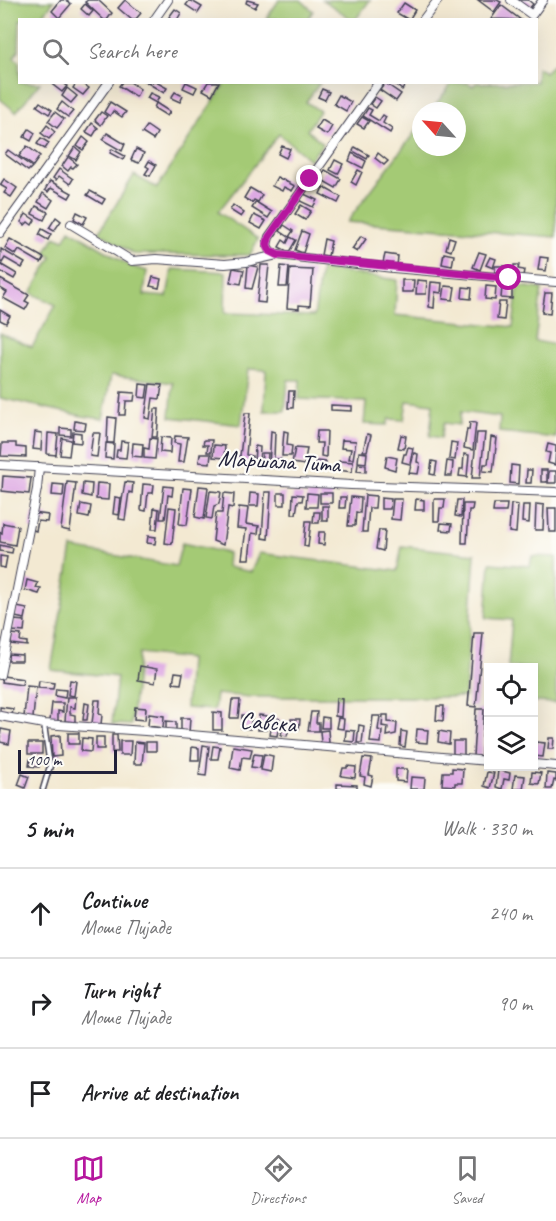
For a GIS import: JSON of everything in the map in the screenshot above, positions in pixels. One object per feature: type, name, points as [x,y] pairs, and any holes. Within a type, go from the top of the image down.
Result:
[{"type":"street","points":[[155,18],[168,0]]},
{"type":"street","points":[[424,18],[438,0]]},
{"type":"street","points":[[511,0],[532,15],[543,0]]},
{"type":"street","points":[[0,233],[108,84]]},
{"type":"street","points":[[278,255],[268,249],[269,237],[378,84]]},
{"type":"street","points":[[71,224],[132,261],[156,259],[225,264],[278,255],[393,268],[556,282]]},
{"type":"street","name":"Маршала Тита","points":[[0,465],[351,485],[556,492]]},
{"type":"street","points":[[0,675],[37,489],[39,467]]},
{"type":"street","name":"Савска","points":[[0,716],[44,724],[484,761]]},
{"type":"street","points":[[538,764],[556,766]]},
{"type":"lane","points":[[43,789],[50,766],[44,724]]},
{"type":"green space","points":[[0,0],[54,1],[41,18],[18,18],[18,51],[14,57],[18,61],[18,84],[39,84],[16,112],[0,99]]},
{"type":"green space","points":[[279,0],[301,0],[313,11],[309,18],[267,18]]},
{"type":"green space","points":[[323,0],[370,0],[357,18],[350,18]]},
{"type":"green space","points":[[556,62],[556,237],[347,222],[412,136],[412,156],[466,156],[466,102],[438,102],[451,84],[473,86],[475,84],[538,84],[538,68],[545,72]]},
{"type":"green space","points":[[224,84],[319,84],[306,102],[320,111],[307,130],[323,143],[310,160],[279,134],[218,212],[258,239],[250,255],[134,254],[99,232],[134,175],[157,188]]},
{"type":"green space","points":[[70,229],[130,266],[147,271],[144,295],[167,297],[172,269],[226,272],[225,313],[314,316],[321,269],[397,280],[395,315],[513,327],[518,286],[542,289],[535,341],[556,345],[556,438],[499,432],[500,417],[461,412],[459,425],[444,423],[441,438],[430,436],[433,404],[407,401],[404,420],[389,419],[387,425],[364,424],[366,402],[299,399],[300,380],[288,380],[285,411],[264,411],[266,370],[248,369],[241,425],[170,417],[173,383],[111,375],[103,419],[0,398],[0,333],[32,347],[56,305],[31,293],[52,257],[45,253],[55,236],[64,240]]},
{"type":"green space","points":[[182,543],[228,553],[227,567],[251,572],[259,553],[397,571],[402,546],[475,554],[465,697],[251,697],[216,694],[214,710],[186,708],[189,659],[139,653],[131,725],[112,724],[117,677],[51,670],[72,548],[176,566]]},
{"type":"green space","points":[[532,556],[556,557],[556,703],[538,702],[538,663],[508,663],[512,620],[486,618],[490,563],[530,566]]},
{"type":"building","points":[[61,0],[71,4],[59,18],[52,11]]},
{"type":"building","points":[[98,0],[112,13],[108,18],[102,18],[85,2]]},
{"type":"building","points":[[125,0],[141,13],[137,18],[130,18],[118,8]]},
{"type":"building","points":[[190,0],[202,7],[198,13],[186,5]]},
{"type":"building","points":[[247,0],[258,3],[255,8],[246,3]]},
{"type":"building","points":[[478,0],[497,0],[501,2],[494,12]]},
{"type":"building","points":[[515,0],[528,0],[533,4],[528,10]]},
{"type":"building","points":[[404,3],[415,10],[410,18],[397,13]]},
{"type":"building","points":[[85,4],[93,11],[89,16],[81,9]]},
{"type":"building","points":[[501,5],[518,18],[492,18]]},
{"type":"building","points":[[175,9],[181,13],[178,18],[169,17]]},
{"type":"building","points":[[65,84],[67,86],[62,92],[53,85]]},
{"type":"building","points":[[76,84],[84,84],[89,88],[83,95],[73,88]]},
{"type":"building","points":[[133,84],[140,89],[136,97],[119,86]]},
{"type":"building","points":[[149,84],[160,84],[167,88],[164,93]]},
{"type":"building","points":[[185,84],[197,87],[194,93],[183,88]]},
{"type":"building","points":[[207,84],[218,84],[212,95],[203,90]]},
{"type":"building","points":[[386,84],[401,94],[396,101],[380,90]]},
{"type":"building","points":[[394,84],[406,84],[402,90]]},
{"type":"building","points":[[67,88],[77,96],[71,103],[62,96]]},
{"type":"building","points":[[322,89],[329,92],[325,100],[318,97]]},
{"type":"building","points":[[175,92],[183,96],[180,102],[171,98]]},
{"type":"building","points":[[150,93],[159,97],[156,103],[147,98]]},
{"type":"building","points":[[339,95],[351,102],[346,111],[334,104]]},
{"type":"building","points":[[375,97],[381,101],[376,108],[370,104]]},
{"type":"building","points":[[40,102],[52,110],[49,114],[37,106]]},
{"type":"building","points":[[62,102],[73,111],[68,117],[57,109]]},
{"type":"building","points":[[110,102],[126,112],[122,117],[113,111],[110,116],[104,112]]},
{"type":"building","points":[[156,103],[170,112],[167,116],[154,108]]},
{"type":"building","points":[[368,108],[372,110],[369,115],[379,121],[383,115],[386,117],[383,123],[392,129],[390,133],[363,116]]},
{"type":"building","points":[[55,112],[64,119],[57,128],[48,121]]},
{"type":"building","points":[[101,112],[107,116],[101,125],[95,120]]},
{"type":"building","points":[[362,117],[369,121],[364,128],[357,124]]},
{"type":"building","points":[[322,120],[332,126],[327,135],[316,129]]},
{"type":"building","points":[[92,123],[98,128],[93,136],[86,132]]},
{"type":"building","points":[[47,125],[55,132],[49,139],[41,133]]},
{"type":"building","points":[[147,126],[157,133],[153,140],[142,133]]},
{"type":"building","points":[[29,129],[35,133],[31,141],[24,137]]},
{"type":"building","points":[[107,133],[125,144],[122,151],[103,140]]},
{"type":"building","points":[[83,137],[89,142],[83,150],[77,146]]},
{"type":"building","points":[[41,138],[49,143],[45,149],[37,144]]},
{"type":"building","points":[[27,146],[40,156],[33,166],[19,156]]},
{"type":"building","points":[[282,146],[290,149],[286,158],[278,154]]},
{"type":"building","points":[[75,147],[81,152],[76,160],[69,156]]},
{"type":"building","points":[[355,147],[369,155],[367,159],[353,151]]},
{"type":"building","points":[[112,149],[125,156],[123,160],[110,153]]},
{"type":"building","points":[[136,149],[144,153],[139,163],[131,160]]},
{"type":"building","points":[[8,150],[32,167],[28,171],[5,154]]},
{"type":"building","points":[[352,153],[366,161],[363,168],[349,161]]},
{"type":"building","points":[[378,153],[388,161],[384,165],[375,158]]},
{"type":"building","points":[[68,157],[77,164],[68,171],[62,166]]},
{"type":"building","points":[[335,160],[343,164],[338,174],[330,170]]},
{"type":"building","points":[[149,161],[156,165],[150,176],[145,174],[149,168],[146,166]]},
{"type":"building","points":[[59,169],[73,179],[70,184],[59,176],[56,180],[53,178]]},
{"type":"building","points":[[325,170],[341,179],[336,188],[320,179]]},
{"type":"building","points":[[358,170],[362,172],[356,185],[351,182]]},
{"type":"building","points":[[277,177],[295,186],[292,191],[284,187],[282,191],[272,186]]},
{"type":"building","points":[[4,179],[17,188],[11,197],[4,193],[7,189],[0,185]]},
{"type":"building","points":[[50,181],[72,193],[69,198],[51,188],[48,192],[45,190]]},
{"type":"building","points":[[323,187],[341,197],[338,203],[320,194]]},
{"type":"building","points":[[250,188],[262,195],[258,202],[254,200],[252,203],[244,198]]},
{"type":"building","points":[[90,191],[105,199],[102,204],[87,195]]},
{"type":"building","points":[[43,193],[53,200],[48,208],[38,202]]},
{"type":"building","points":[[304,194],[317,200],[313,207],[300,201]]},
{"type":"building","points":[[256,202],[272,212],[268,218],[252,208]]},
{"type":"building","points":[[233,205],[244,213],[241,217],[230,210]]},
{"type":"building","points":[[301,205],[311,211],[305,220],[295,214]]},
{"type":"building","points":[[36,206],[48,212],[44,220],[32,214]]},
{"type":"building","points":[[77,212],[87,217],[83,224],[74,219]]},
{"type":"building","points":[[26,214],[35,220],[32,225],[28,222],[25,225],[21,222]]},
{"type":"building","points":[[254,215],[266,221],[261,229],[250,223]]},
{"type":"building","points":[[56,217],[61,221],[54,231],[49,228]]},
{"type":"building","points":[[284,225],[293,231],[289,237],[280,231]]},
{"type":"building","points":[[42,229],[51,234],[48,240],[39,235]]},
{"type":"building","points":[[302,231],[309,234],[303,253],[295,250]]},
{"type":"building","points":[[361,236],[366,239],[357,252],[352,249]]},
{"type":"building","points":[[290,237],[296,240],[289,252],[279,247],[283,240],[287,243]]},
{"type":"building","points":[[449,237],[455,239],[451,251],[446,249]]},
{"type":"building","points":[[10,239],[44,258],[41,263],[19,250],[16,255],[5,248]]},
{"type":"building","points":[[324,239],[331,241],[328,256],[321,255]]},
{"type":"building","points":[[1,249],[25,263],[22,268],[5,258],[2,263],[0,261]]},
{"type":"building","points":[[479,252],[486,254],[480,270],[473,267]]},
{"type":"building","points":[[444,253],[454,255],[452,266],[442,264]]},
{"type":"building","points":[[385,254],[398,256],[397,266],[383,263]]},
{"type":"building","points":[[490,257],[496,259],[493,268],[486,265]]},
{"type":"building","points":[[540,257],[548,258],[546,271],[538,270]]},
{"type":"building","points":[[0,264],[17,274],[14,279],[0,271]]},
{"type":"building","points":[[248,265],[258,267],[252,289],[246,288]]},
{"type":"building","points":[[261,265],[269,265],[265,303],[257,302]]},
{"type":"building","points":[[514,265],[519,265],[518,269],[524,270],[523,276],[513,276]]},
{"type":"building","points":[[281,266],[289,267],[287,287],[279,287]]},
{"type":"building","points":[[495,266],[504,266],[504,273],[495,272]]},
{"type":"building","points":[[233,268],[244,270],[241,284],[230,282]]},
{"type":"building","points":[[290,269],[313,270],[310,306],[299,305],[299,309],[287,308]]},
{"type":"building","points":[[153,277],[161,279],[159,288],[150,286]]},
{"type":"building","points":[[0,279],[29,295],[25,301],[29,303],[25,310],[3,298],[7,292],[0,288]]},
{"type":"building","points":[[402,280],[414,280],[413,292],[402,292]]},
{"type":"building","points":[[417,280],[427,281],[426,294],[416,294]]},
{"type":"building","points":[[431,282],[442,283],[441,293],[435,292],[434,308],[429,307]]},
{"type":"building","points":[[445,286],[455,287],[453,300],[443,299]]},
{"type":"building","points":[[486,286],[496,287],[495,300],[485,299]]},
{"type":"building","points":[[463,287],[472,288],[471,299],[462,298]]},
{"type":"building","points":[[502,287],[512,288],[512,299],[501,298]]},
{"type":"building","points":[[545,293],[552,293],[550,314],[542,313]]},
{"type":"building","points":[[499,302],[506,302],[504,320],[497,319]]},
{"type":"building","points":[[0,310],[10,316],[6,323],[0,320]]},
{"type":"building","points":[[140,384],[148,385],[146,398],[139,397]]},
{"type":"building","points":[[150,384],[162,385],[160,399],[153,398],[150,419],[145,418]]},
{"type":"building","points":[[289,391],[294,391],[293,408],[288,408]]},
{"type":"building","points":[[121,392],[135,393],[134,401],[126,401],[125,415],[119,415]]},
{"type":"building","points":[[331,405],[352,406],[352,411],[331,410]]},
{"type":"building","points":[[155,409],[159,409],[157,437],[152,437]]},
{"type":"building","points":[[245,413],[250,413],[246,455],[252,456],[252,464],[229,462],[230,455],[240,456]]},
{"type":"building","points":[[108,417],[116,418],[114,443],[107,443]]},
{"type":"building","points":[[75,421],[86,423],[85,430],[74,429]]},
{"type":"building","points":[[470,422],[476,423],[473,450],[464,448]]},
{"type":"building","points":[[60,428],[71,429],[71,436],[60,435]]},
{"type":"building","points":[[271,431],[275,432],[274,459],[281,459],[280,468],[269,468]]},
{"type":"building","points":[[284,431],[288,432],[287,445],[292,446],[291,456],[282,456]]},
{"type":"building","points":[[317,431],[327,431],[326,457],[321,456],[322,443],[316,443]]},
{"type":"building","points":[[35,432],[42,433],[41,450],[33,449]]},
{"type":"building","points":[[73,432],[81,433],[81,443],[72,442]]},
{"type":"building","points":[[48,433],[58,434],[56,455],[47,454]]},
{"type":"building","points":[[93,433],[100,433],[97,457],[90,456]]},
{"type":"building","points":[[477,433],[485,433],[480,478],[472,478]]},
{"type":"building","points":[[367,434],[371,435],[367,451],[363,451]]},
{"type":"building","points":[[401,435],[406,436],[404,449],[398,448]]},
{"type":"building","points":[[175,436],[188,437],[184,462],[178,462],[180,444],[174,443]]},
{"type":"building","points":[[161,437],[171,438],[170,453],[160,452]]},
{"type":"building","points":[[491,437],[497,438],[493,472],[483,471],[484,464],[488,464]]},
{"type":"building","points":[[62,438],[71,440],[69,456],[60,455]]},
{"type":"building","points":[[150,438],[157,439],[155,459],[144,458],[144,448],[149,449]]},
{"type":"building","points":[[204,440],[212,440],[211,452],[207,452],[208,445],[203,445]]},
{"type":"building","points":[[342,440],[356,441],[353,459],[349,459],[351,449],[341,448]]},
{"type":"building","points":[[121,441],[128,442],[126,458],[116,457]]},
{"type":"building","points":[[451,442],[457,443],[455,460],[449,459]]},
{"type":"building","points":[[2,443],[16,443],[16,447],[26,448],[26,457],[1,456]]},
{"type":"building","points":[[106,443],[114,444],[113,459],[105,458]]},
{"type":"building","points":[[133,443],[143,444],[142,457],[132,456]]},
{"type":"building","points":[[548,444],[556,446],[555,465],[548,463],[550,453],[546,452]]},
{"type":"building","points":[[214,445],[225,446],[224,458],[213,457]]},
{"type":"building","points":[[255,446],[260,447],[259,465],[254,465]]},
{"type":"building","points":[[408,447],[413,448],[410,464],[402,462]]},
{"type":"building","points":[[295,448],[307,449],[304,465],[292,463]]},
{"type":"building","points":[[359,452],[367,453],[366,463],[358,462]]},
{"type":"building","points":[[262,453],[268,453],[267,467],[261,466]]},
{"type":"building","points":[[414,453],[418,454],[417,462],[420,463],[418,474],[409,473]]},
{"type":"building","points":[[200,454],[211,454],[210,463],[199,462]]},
{"type":"building","points":[[464,454],[469,455],[467,477],[459,476],[460,469],[463,469]]},
{"type":"building","points":[[387,456],[397,458],[395,470],[385,467]]},
{"type":"building","points":[[315,461],[326,462],[325,470],[314,469]]},
{"type":"building","points":[[339,461],[353,462],[352,472],[338,470]]},
{"type":"building","points":[[432,461],[437,462],[435,475],[430,474]]},
{"type":"building","points":[[447,461],[453,462],[452,476],[445,476]]},
{"type":"building","points":[[358,464],[366,465],[366,472],[357,471]]},
{"type":"building","points":[[511,465],[519,466],[518,484],[510,483]]},
{"type":"building","points":[[527,470],[532,470],[531,483],[526,483]]},
{"type":"building","points":[[541,470],[547,470],[547,482],[541,482]]},
{"type":"building","points":[[549,471],[556,471],[556,483],[548,483]]},
{"type":"building","points":[[3,476],[31,478],[29,494],[2,491]]},
{"type":"building","points":[[67,482],[76,483],[70,531],[61,529]]},
{"type":"building","points":[[125,482],[133,483],[132,493],[129,492],[125,520],[119,519]]},
{"type":"building","points":[[83,483],[92,484],[91,497],[82,495]]},
{"type":"building","points":[[97,483],[109,484],[108,500],[96,499]]},
{"type":"building","points":[[53,484],[64,485],[63,496],[52,495]]},
{"type":"building","points":[[143,484],[154,485],[153,493],[148,493],[146,511],[141,510]]},
{"type":"building","points":[[164,486],[173,487],[172,496],[168,495],[165,519],[160,519]]},
{"type":"building","points":[[199,486],[208,487],[204,519],[195,517]]},
{"type":"building","points":[[183,488],[192,489],[187,525],[179,524]]},
{"type":"building","points":[[210,491],[221,492],[219,504],[214,506],[212,519],[206,518]]},
{"type":"building","points":[[265,492],[271,492],[268,539],[262,538]]},
{"type":"building","points":[[224,493],[234,494],[233,508],[228,507],[223,545],[213,541],[216,513],[222,513]]},
{"type":"building","points":[[250,493],[259,494],[258,506],[249,506]]},
{"type":"building","points":[[278,493],[285,493],[285,505],[278,505]]},
{"type":"building","points":[[307,493],[318,494],[317,507],[306,507]]},
{"type":"building","points":[[320,493],[332,493],[332,503],[320,503]]},
{"type":"building","points":[[293,494],[303,495],[302,501],[298,501],[296,514],[292,514]]},
{"type":"building","points":[[365,495],[376,496],[375,508],[369,508],[367,532],[362,532]]},
{"type":"building","points":[[115,497],[121,498],[119,515],[113,514]]},
{"type":"building","points":[[340,497],[346,497],[345,508],[339,508]]},
{"type":"building","points":[[351,497],[361,498],[360,513],[356,512],[355,526],[348,526]]},
{"type":"building","points":[[381,498],[391,499],[390,509],[381,509]]},
{"type":"building","points":[[393,499],[402,499],[400,520],[391,519]]},
{"type":"building","points":[[416,499],[424,500],[424,510],[415,510]]},
{"type":"building","points":[[434,499],[445,499],[444,508],[440,508],[439,521],[434,521]]},
{"type":"building","points":[[457,500],[462,500],[461,517],[455,516]]},
{"type":"building","points":[[81,504],[91,506],[89,518],[79,516]]},
{"type":"building","points":[[463,504],[473,504],[472,510],[469,510],[467,543],[462,543]]},
{"type":"building","points":[[494,504],[507,504],[506,512],[493,512]]},
{"type":"building","points":[[511,504],[518,505],[516,533],[509,532]]},
{"type":"building","points":[[536,504],[544,505],[543,530],[535,530]]},
{"type":"building","points":[[523,505],[530,505],[529,523],[522,522]]},
{"type":"building","points":[[322,506],[328,506],[328,521],[322,521]]},
{"type":"building","points":[[169,507],[176,508],[172,544],[165,543]]},
{"type":"building","points":[[239,507],[248,508],[246,524],[259,526],[258,534],[252,533],[249,559],[242,559],[246,529],[237,528]]},
{"type":"building","points":[[154,508],[159,509],[157,529],[152,529]]},
{"type":"building","points":[[548,508],[556,508],[556,532],[549,532]]},
{"type":"building","points":[[314,512],[320,512],[319,523],[313,523]]},
{"type":"building","points":[[33,513],[48,515],[47,522],[38,521],[36,531],[30,529]]},
{"type":"building","points":[[306,521],[311,521],[308,547],[304,546]]},
{"type":"building","points":[[3,523],[18,526],[15,545],[0,542]]},
{"type":"building","points":[[441,523],[452,524],[451,531],[440,530]]},
{"type":"building","points":[[379,530],[385,530],[383,551],[376,549]]},
{"type":"building","points":[[319,532],[325,532],[324,545],[318,544]]},
{"type":"building","points":[[148,536],[156,537],[155,544],[147,543]]},
{"type":"building","points":[[0,545],[13,548],[12,553],[0,551]]},
{"type":"building","points":[[0,556],[7,557],[5,568],[0,567]]},
{"type":"building","points":[[27,580],[38,583],[36,588],[41,589],[39,594],[25,590]]},
{"type":"building","points":[[17,607],[27,609],[25,619],[15,617]]},
{"type":"building","points":[[14,620],[25,621],[24,632],[13,631]]},
{"type":"building","points":[[474,633],[483,633],[476,707],[468,706]]},
{"type":"building","points":[[12,634],[21,635],[20,641],[27,642],[27,646],[11,644]]},
{"type":"building","points":[[8,654],[22,655],[22,661],[8,661]]},
{"type":"building","points":[[140,666],[157,669],[155,683],[138,680]]},
{"type":"building","points":[[175,672],[183,673],[181,684],[173,683]]},
{"type":"building","points":[[3,676],[23,679],[22,685],[2,682]]},
{"type":"building","points":[[70,680],[76,681],[74,696],[68,695]]},
{"type":"building","points":[[39,681],[54,683],[53,689],[38,688]]},
{"type":"building","points":[[27,686],[36,687],[33,718],[24,717]]},
{"type":"building","points":[[56,689],[66,690],[65,698],[55,696]]},
{"type":"building","points":[[67,697],[76,697],[75,708],[70,707],[70,714],[75,715],[75,722],[65,721]]},
{"type":"building","points":[[336,698],[342,699],[341,717],[335,716]]},
{"type":"building","points":[[95,700],[100,700],[101,724],[92,723]]},
{"type":"building","points":[[232,700],[240,700],[238,718],[230,718]]},
{"type":"building","points":[[52,703],[63,703],[63,712],[58,711],[58,721],[50,721]]},
{"type":"building","points":[[85,703],[89,704],[87,720],[83,720]]},
{"type":"building","points":[[437,706],[444,706],[443,721],[436,720]]},
{"type":"building","points":[[0,707],[13,709],[12,716],[0,715]]},
{"type":"building","points":[[135,707],[146,708],[145,720],[134,719]]},
{"type":"building","points":[[476,709],[484,709],[481,756],[473,756]]},
{"type":"building","points":[[213,712],[222,713],[222,730],[213,730]]},
{"type":"building","points":[[311,712],[317,712],[316,723],[319,723],[319,731],[308,731]]},
{"type":"building","points":[[149,714],[164,716],[163,728],[148,726]]},
{"type":"building","points":[[242,715],[252,716],[250,729],[241,728]]},
{"type":"building","points":[[259,715],[267,716],[266,730],[258,730]]},
{"type":"building","points":[[383,715],[388,715],[388,722],[397,723],[396,734],[387,736],[388,727],[382,726]]},
{"type":"building","points":[[373,716],[380,716],[378,730],[382,731],[381,743],[370,742]]},
{"type":"building","points":[[273,717],[280,719],[277,736],[270,735]]},
{"type":"building","points":[[322,717],[329,718],[329,728],[321,728]]},
{"type":"building","points":[[181,718],[190,718],[189,733],[181,732]]},
{"type":"building","points":[[338,718],[344,719],[343,729],[336,728]]},
{"type":"building","points":[[291,719],[300,719],[299,729],[291,728]]},
{"type":"building","points":[[166,721],[176,722],[176,730],[166,730]]},
{"type":"building","points":[[284,722],[290,723],[287,736],[281,735]]},
{"type":"building","points":[[359,725],[364,726],[362,743],[357,743]]},
{"type":"building","points":[[1,729],[11,731],[9,744],[0,742]]},
{"type":"building","points":[[417,729],[428,730],[427,743],[416,742]]},
{"type":"building","points":[[328,730],[329,743],[321,743],[320,731]]},
{"type":"building","points":[[346,730],[355,731],[354,742],[345,741]]},
{"type":"building","points":[[401,731],[407,732],[405,747],[400,746]]},
{"type":"building","points":[[439,731],[450,733],[449,744],[438,742]]},
{"type":"building","points":[[68,733],[79,733],[79,744],[68,744]]},
{"type":"building","points":[[60,735],[61,756],[52,757],[51,736]]},
{"type":"building","points":[[112,735],[117,735],[118,752],[112,752]]},
{"type":"building","points":[[96,737],[104,737],[104,749],[96,749]]},
{"type":"building","points":[[82,738],[92,739],[91,752],[81,751]]},
{"type":"building","points":[[549,738],[554,738],[553,749],[548,749]]},
{"type":"building","points":[[120,741],[131,741],[130,755],[120,755]]},
{"type":"building","points":[[453,741],[464,741],[464,755],[453,754]]},
{"type":"building","points":[[135,742],[144,743],[142,764],[134,764]]},
{"type":"building","points":[[146,742],[156,742],[156,751],[146,751]]},
{"type":"building","points":[[538,742],[545,743],[543,757],[538,756]]},
{"type":"building","points":[[28,743],[42,743],[42,754],[28,754]]},
{"type":"building","points":[[203,745],[209,746],[206,776],[199,775]]},
{"type":"building","points":[[213,746],[220,747],[218,759],[211,759]]},
{"type":"building","points":[[233,746],[252,749],[250,758],[242,757],[240,770],[230,768]]},
{"type":"building","points":[[192,747],[199,748],[199,760],[191,760]]},
{"type":"building","points":[[254,754],[262,755],[260,768],[251,767]]},
{"type":"building","points":[[264,754],[273,756],[271,772],[261,770]]},
{"type":"building","points":[[363,758],[372,759],[369,775],[373,776],[371,786],[364,784],[365,777],[360,776]]},
{"type":"building","points":[[30,759],[40,760],[39,767],[29,766]]},
{"type":"building","points":[[356,767],[355,778],[341,776],[343,768]]},
{"type":"building","points":[[452,768],[463,769],[462,783],[455,783],[455,786],[442,785],[443,772],[452,772]]},
{"type":"building","points":[[396,769],[407,769],[406,782],[396,781]]},
{"type":"building","points":[[498,771],[510,773],[509,780],[504,779],[502,789],[496,787]]},
{"type":"building","points":[[487,772],[494,773],[490,788],[484,786]]},
{"type":"building","points":[[532,772],[541,773],[539,784],[531,783]]},
{"type":"building","points":[[547,773],[556,774],[556,781],[554,780],[552,789],[546,789]]},
{"type":"building","points":[[22,774],[29,777],[25,788],[18,785]]},
{"type":"building","points":[[515,775],[525,776],[523,789],[513,789]]},
{"type":"building","points":[[411,777],[425,778],[424,789],[410,789]]},
{"type":"building","points":[[337,784],[357,785],[357,789],[337,789]]},
{"type":"route","points":[[310,179],[269,237],[267,245],[270,251],[278,255],[393,268],[509,278]]}]
